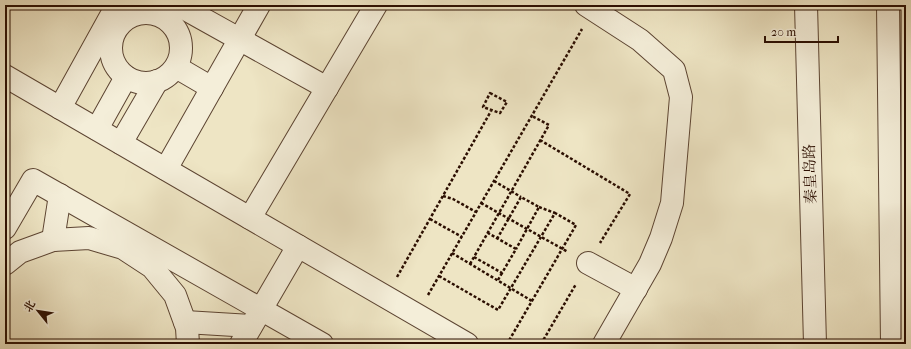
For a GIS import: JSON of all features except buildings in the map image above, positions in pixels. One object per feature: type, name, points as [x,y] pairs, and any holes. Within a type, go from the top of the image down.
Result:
[{"type":"street","points":[[60,108],[109,30],[117,5]]},
{"type":"street","points":[[166,169],[259,5]]},
{"type":"street","points":[[250,218],[376,5]]},
{"type":"street","name":"秦皇岛路","points":[[806,5],[815,344]]},
{"type":"street","points":[[888,5],[892,344]]},
{"type":"street","points":[[589,7],[640,40],[674,70],[681,97],[672,203],[662,238],[650,264],[604,344]]},
{"type":"street","points":[[109,30],[139,9],[152,13],[170,9],[207,12],[240,39],[327,88]]},
{"type":"street","points":[[170,9],[172,24],[178,33],[181,44],[178,62]]},
{"type":"street","points":[[109,30],[111,56],[116,66],[126,77],[134,81],[145,83],[157,81],[167,76],[178,62],[207,12]]},
{"type":"street","points":[[178,62],[212,88]]},
{"type":"street","points":[[5,76],[467,344]]},
{"type":"street","points":[[96,129],[126,77]]},
{"type":"street","points":[[121,143],[157,81]]},
{"type":"street","points":[[5,228],[33,180],[60,195],[251,326]]},
{"type":"street","points":[[53,240],[60,195]]},
{"type":"street","points":[[5,264],[20,252],[53,240],[89,238],[126,241],[152,267],[175,295],[187,328],[188,344]]},
{"type":"street","points":[[251,326],[298,246]]},
{"type":"street","points":[[588,263],[636,289]]},
{"type":"street","points":[[185,322],[251,326],[322,344]]},
{"type":"path","points":[[417,315],[532,116],[589,7]]},
{"type":"path","points":[[490,93],[507,102],[500,114],[491,111],[483,107],[490,93]]},
{"type":"path","points":[[386,297],[491,111]]},
{"type":"path","points":[[470,264],[549,125],[532,116]]},
{"type":"path","points":[[540,140],[630,194],[541,344]]},
{"type":"path","points":[[494,180],[539,207],[555,213],[576,225],[507,344]]},
{"type":"path","points":[[443,196],[452,199],[476,212]]},
{"type":"path","points":[[497,239],[521,197]]},
{"type":"path","points":[[481,203],[562,248]]},
{"type":"path","points":[[498,280],[539,207]]},
{"type":"path","points":[[439,276],[498,310],[555,213]]},
{"type":"path","points":[[430,219],[462,237]]},
{"type":"path","points":[[488,233],[516,249]]},
{"type":"path","points":[[452,253],[532,301]]},
{"type":"path","points":[[474,257],[502,273]]}]
